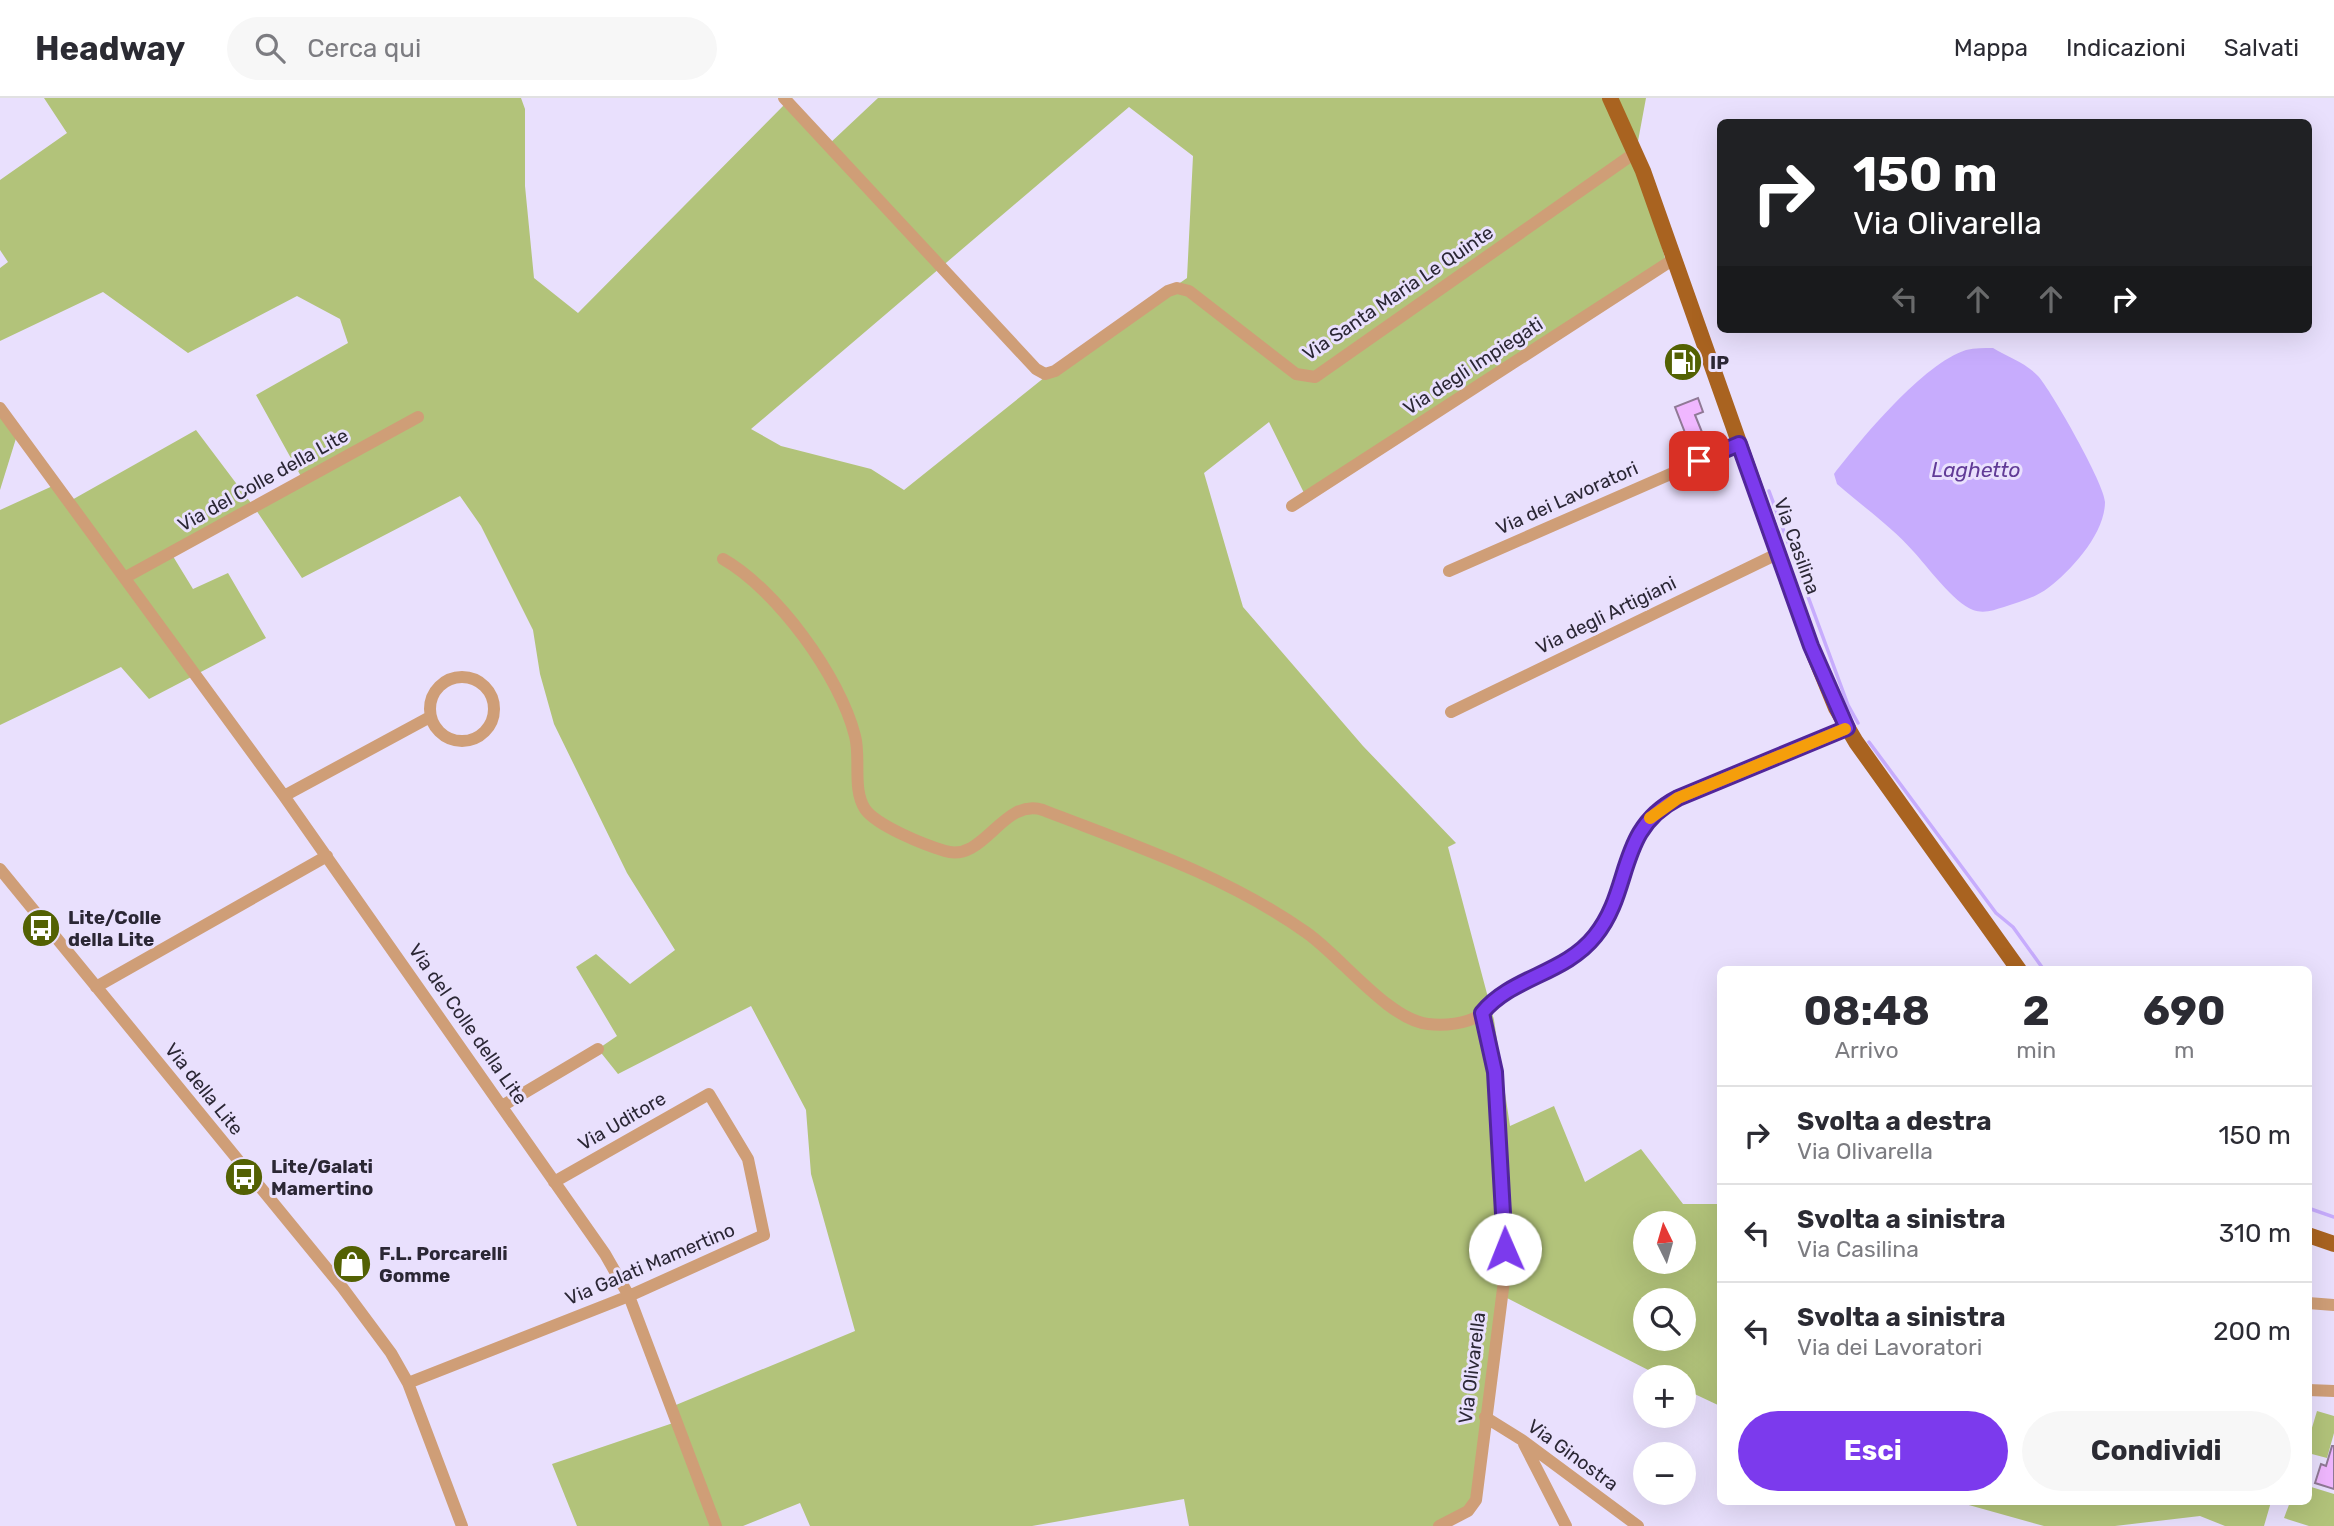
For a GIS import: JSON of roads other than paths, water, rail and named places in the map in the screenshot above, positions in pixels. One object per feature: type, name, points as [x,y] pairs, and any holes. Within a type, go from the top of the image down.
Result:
[{"type":"main road","name":"Via Casilina","points":[[1610,98],[1636,152],[1777,554],[1819,667],[1847,728],[2016,966]]},
{"type":"main road","points":[[2312,1236],[2334,1245]]},
{"type":"street","name":"Via Santa Maria Le Quinte","points":[[784,98],[1036,369],[1045,374],[1055,372],[1168,291],[1177,288],[1189,291],[1296,374],[1315,377],[1636,152]]},
{"type":"street","name":"Via degli Impiegati","points":[[1292,506],[1674,259]]},
{"type":"street","name":"Via del Colle della Lite","points":[[0,408],[126,577],[327,856],[605,1254],[629,1296],[716,1526]]},
{"type":"street","name":"Via del Colle della Lite","points":[[126,577],[418,417]]},
{"type":"street","name":"Via dei Lavoratori","points":[[1450,570],[1739,444]]},
{"type":"street","name":"Via degli Artigiani","points":[[1451,712],[1777,554]]},
{"type":"street","points":[[723,559],[751,578],[770,597],[797,629],[828,677],[855,735],[861,800],[866,810],[877,820],[944,850],[956,852],[972,847],[1018,811],[1039,809],[1187,867],[1265,906],[1327,948],[1392,1008],[1407,1018],[1440,1025],[1464,1021],[1482,1013],[1499,996],[1552,970],[1590,942],[1607,917],[1636,838],[1657,811],[1678,798],[1847,728]]},
{"type":"street","points":[[452,678],[471,678],[487,689],[492,697],[494,707],[488,727],[472,740],[451,739],[435,727],[430,717],[431,698],[436,690],[452,678]]},
{"type":"street","points":[[284,796],[430,717]]},
{"type":"street","points":[[96,987],[327,856]]},
{"type":"street","name":"Via della Lite","points":[[0,869],[342,1287],[391,1353],[408,1383],[462,1526]]},
{"type":"street","name":"Via Olivarella","points":[[1439,1526],[1463,1521],[1476,1500],[1505,1273],[1505,1225],[1495,1072],[1482,1013]]},
{"type":"street","points":[[502,1106],[598,1049]]},
{"type":"street","name":"Via Galati Mamertino","points":[[408,1383],[629,1296],[764,1235],[748,1159],[709,1094]]},
{"type":"street","name":"Via Uditore","points":[[554,1182],[709,1094]]},
{"type":"street","points":[[2312,1303],[2334,1305]]},
{"type":"street","points":[[2312,1390],[2334,1391]]},
{"type":"street","name":"Via Ginostra","points":[[1485,1417],[1522,1440],[1638,1526]]},
{"type":"street","points":[[1522,1440],[1566,1526]]},
{"type":"water","name":"Laghetto","points":[[1993,348],[2028,367],[2045,385],[2087,458],[2105,502],[2104,514],[2086,550],[2057,580],[2027,599],[1981,612],[1958,600],[1895,533],[1837,484],[1834,474],[1894,404],[1931,370],[1966,350]]},
{"type":"waterway","points":[[1769,491],[1848,705],[1858,723]]},
{"type":"waterway","points":[[1869,742],[1996,913],[2013,927],[2041,966]]},
{"type":"waterway","points":[[2312,1209],[2334,1217]]},
{"type":"place","name":"IP","points":[[1683,362]]},
{"type":"place","name":"Lite/Colle della Lite","points":[[41,928]]},
{"type":"place","name":"Lite/Galati Mamertino","points":[[244,1177]]},
{"type":"place","name":"F.L. Porcarelli Gomme","points":[[352,1264]]}]
